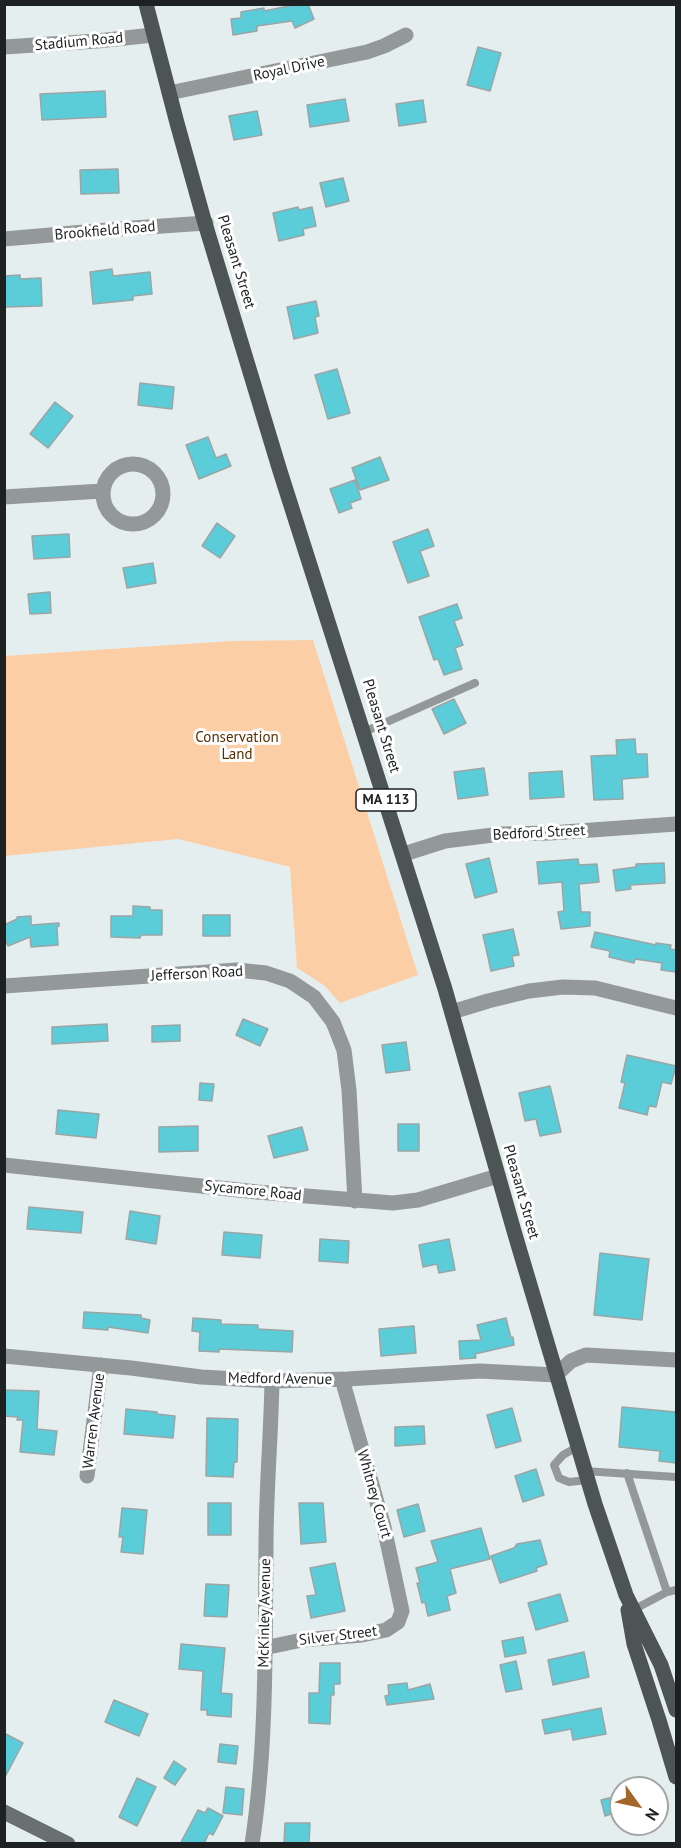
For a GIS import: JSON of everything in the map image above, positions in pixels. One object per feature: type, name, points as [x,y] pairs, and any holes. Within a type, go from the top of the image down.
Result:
[{"type":"main road","name":"Pleasant Street","points":[[146,4],[206,223],[280,471],[404,854],[452,1012],[577,1447],[626,1595],[661,1665],[676,1710]]},
{"type":"main road","name":"Pleasant Street","points":[[626,1595],[634,1644],[660,1720],[676,1777]]},
{"type":"main road","points":[[4,1812],[69,1844]]},
{"type":"street","name":"Stadium Road","points":[[4,47],[153,35]]},
{"type":"street","name":"Royal Drive","points":[[169,93],[367,52],[406,35]]},
{"type":"street","name":"Brookfield Road","points":[[4,239],[206,223]]},
{"type":"street","points":[[141,464],[158,476],[163,486],[163,496],[161,507],[156,515],[148,521],[130,525],[120,522],[106,510],[102,491],[111,472],[120,466],[141,464]]},
{"type":"street","points":[[4,497],[102,491]]},
{"type":"street","name":"Bedford Street","points":[[404,854],[445,841],[501,834],[676,824]]},
{"type":"street","name":"Jefferson Road","points":[[4,987],[237,970],[266,973],[290,981],[314,997],[333,1022],[344,1050],[349,1090],[355,1201]]},
{"type":"street","points":[[452,1012],[529,991],[562,987],[595,988],[676,1008]]},
{"type":"street","name":"Sycamore Road","points":[[4,1165],[393,1203],[418,1200],[498,1176]]},
{"type":"street","points":[[556,1375],[571,1361],[586,1355],[676,1360]]},
{"type":"street","name":"Medford Avenue","points":[[4,1356],[201,1377],[272,1381],[480,1371],[556,1375]]},
{"type":"street","name":"Warren Avenue","points":[[87,1476],[101,1365]]},
{"type":"street","name":"Whitney Court","points":[[342,1379],[384,1527],[402,1611]]},
{"type":"street","name":"McKinley Avenue","points":[[252,1844],[257,1809],[263,1704],[266,1526],[272,1381]]},
{"type":"street","name":"Silver Street","points":[[264,1648],[302,1640],[362,1635],[386,1630],[398,1622],[402,1611]]},
{"type":"lane","points":[[364,732],[474,683]]},
{"type":"lane","points":[[577,1447],[563,1455],[554,1465],[559,1478],[569,1482],[586,1475],[627,1473],[676,1477]]},
{"type":"lane","points":[[627,1473],[668,1592]]},
{"type":"lane","points":[[633,1610],[676,1590]]},
{"type":"green space","name":"Conservation Land","points":[[313,640],[418,975],[340,1003],[325,986],[297,968],[290,867],[178,839],[5,856],[5,656],[232,641]]},
{"type":"building","points":[[308,4],[314,19],[295,28],[292,21],[257,26],[257,31],[233,35],[231,19],[241,18],[241,12],[264,8],[264,11]]},
{"type":"building","points":[[478,47],[501,53],[490,91],[467,85]]},
{"type":"building","points":[[105,91],[106,117],[42,120],[40,94]]},
{"type":"building","points":[[345,99],[349,121],[310,127],[307,105]]},
{"type":"building","points":[[423,100],[426,122],[399,126],[396,104]]},
{"type":"building","points":[[257,111],[262,135],[234,140],[229,116]]},
{"type":"building","points":[[118,169],[119,193],[81,194],[80,170]]},
{"type":"building","points":[[343,178],[349,201],[326,207],[320,183]]},
{"type":"building","points":[[298,207],[299,210],[312,207],[316,226],[303,229],[304,235],[279,241],[273,213]]},
{"type":"building","points":[[112,269],[113,276],[150,272],[152,294],[133,296],[133,300],[93,304],[90,272]]},
{"type":"building","points":[[20,275],[20,279],[41,278],[42,306],[4,307],[4,276]]},
{"type":"building","points":[[316,301],[319,316],[315,317],[318,333],[294,339],[287,307]]},
{"type":"building","points":[[337,369],[350,413],[328,419],[315,375]]},
{"type":"building","points":[[140,383],[174,387],[172,409],[138,405]]},
{"type":"building","points":[[55,402],[73,416],[48,448],[30,434]]},
{"type":"building","points":[[208,437],[216,458],[226,454],[231,466],[199,479],[186,445]]},
{"type":"building","points":[[380,457],[389,480],[360,490],[352,468]]},
{"type":"building","points":[[355,480],[361,499],[350,503],[352,508],[339,513],[330,489]]},
{"type":"building","points":[[217,523],[235,536],[220,558],[202,546]]},
{"type":"building","points":[[428,529],[434,546],[420,551],[429,576],[408,583],[393,542]]},
{"type":"building","points":[[69,534],[70,557],[34,559],[32,536]]},
{"type":"building","points":[[153,563],[156,583],[127,588],[123,568]]},
{"type":"building","points":[[50,592],[51,613],[30,614],[28,594]]},
{"type":"building","points":[[457,604],[462,618],[454,621],[463,645],[455,648],[462,669],[444,675],[438,659],[434,660],[419,617]]},
{"type":"building","points":[[454,699],[466,723],[444,734],[432,709]]},
{"type":"building","points":[[635,739],[636,754],[647,754],[648,777],[622,779],[623,799],[594,800],[591,756],[617,755],[616,740]]},
{"type":"building","points":[[484,768],[488,795],[458,799],[454,772]]},
{"type":"building","points":[[562,771],[564,797],[530,799],[529,773]]},
{"type":"building","points":[[489,858],[497,892],[475,898],[466,864]]},
{"type":"building","points":[[578,859],[579,865],[597,864],[599,882],[579,884],[581,912],[590,912],[590,926],[561,929],[558,912],[564,911],[562,882],[539,884],[537,862]]},
{"type":"building","points":[[664,863],[665,883],[630,885],[631,889],[616,891],[613,870],[636,867],[636,864]]},
{"type":"building","points":[[133,906],[162,910],[162,935],[141,935],[140,938],[111,937],[111,916],[133,916]]},
{"type":"building","points":[[203,915],[230,915],[230,936],[203,936]]},
{"type":"building","points":[[31,916],[31,925],[59,923],[57,927],[58,945],[31,947],[30,937],[8,946],[4,937],[4,925],[17,917]]},
{"type":"building","points":[[513,929],[519,955],[512,956],[514,966],[491,971],[483,935]]},
{"type":"building","points":[[595,932],[656,945],[656,943],[671,945],[670,949],[676,950],[676,972],[661,970],[662,963],[635,959],[634,963],[609,957],[610,951],[591,947]]},
{"type":"building","points":[[243,1019],[268,1029],[260,1046],[236,1035]]},
{"type":"building","points":[[107,1024],[108,1041],[52,1044],[52,1027]]},
{"type":"building","points":[[180,1025],[180,1041],[152,1042],[152,1026]]},
{"type":"building","points":[[406,1042],[410,1070],[386,1073],[382,1045]]},
{"type":"building","points":[[627,1055],[676,1066],[671,1084],[662,1082],[656,1107],[649,1106],[647,1115],[619,1108],[625,1083],[621,1082]]},
{"type":"building","points":[[200,1083],[214,1084],[212,1101],[199,1100]]},
{"type":"building","points":[[550,1086],[561,1132],[540,1136],[536,1119],[525,1121],[519,1093]]},
{"type":"building","points":[[58,1110],[99,1114],[96,1138],[56,1134]]},
{"type":"building","points":[[398,1124],[419,1124],[419,1151],[398,1151]]},
{"type":"building","points":[[198,1126],[198,1151],[159,1152],[159,1127]]},
{"type":"building","points":[[302,1127],[308,1150],[274,1158],[268,1136]]},
{"type":"building","points":[[29,1207],[83,1212],[81,1233],[27,1229]]},
{"type":"building","points":[[130,1211],[160,1216],[156,1244],[126,1239]]},
{"type":"building","points":[[224,1232],[262,1235],[260,1258],[222,1255]]},
{"type":"building","points":[[320,1239],[349,1241],[348,1263],[319,1261]]},
{"type":"building","points":[[449,1239],[455,1270],[439,1273],[437,1264],[423,1267],[419,1245]]},
{"type":"building","points":[[600,1253],[649,1259],[642,1320],[594,1315]]},
{"type":"building","points":[[84,1312],[141,1315],[141,1318],[150,1320],[148,1333],[108,1327],[108,1330],[83,1328]]},
{"type":"building","points":[[193,1318],[221,1320],[221,1324],[258,1325],[258,1329],[293,1331],[292,1352],[219,1349],[219,1352],[199,1351],[200,1332],[192,1331]]},
{"type":"building","points":[[506,1318],[514,1345],[475,1354],[476,1358],[460,1359],[459,1341],[481,1340],[477,1325]]},
{"type":"building","points":[[414,1326],[416,1353],[381,1356],[379,1329]]},
{"type":"building","points":[[4,1390],[39,1391],[37,1429],[57,1431],[54,1455],[20,1452],[23,1420],[17,1420],[18,1417],[4,1416]]},
{"type":"building","points":[[622,1407],[676,1412],[676,1463],[659,1461],[660,1451],[619,1447]]},
{"type":"building","points":[[512,1408],[521,1441],[496,1448],[487,1415]]},
{"type":"building","points":[[126,1409],[175,1416],[173,1438],[124,1434]]},
{"type":"building","points":[[207,1418],[238,1419],[237,1462],[234,1462],[233,1477],[206,1476]]},
{"type":"building","points":[[424,1426],[425,1444],[395,1446],[395,1427]]},
{"type":"building","points":[[536,1469],[544,1495],[523,1502],[515,1476]]},
{"type":"building","points":[[208,1503],[231,1503],[231,1535],[208,1535]]},
{"type":"building","points":[[299,1503],[323,1503],[326,1542],[301,1544]]},
{"type":"building","points":[[418,1504],[425,1531],[404,1537],[397,1510]]},
{"type":"building","points":[[122,1508],[147,1510],[143,1554],[121,1552],[123,1537],[119,1537]]},
{"type":"building","points":[[481,1528],[490,1559],[450,1569],[456,1593],[447,1596],[450,1610],[428,1616],[417,1583],[420,1583],[416,1568],[438,1562],[431,1541]]},
{"type":"building","points":[[540,1540],[547,1564],[536,1568],[537,1571],[500,1583],[491,1556],[514,1548],[517,1544]]},
{"type":"building","points":[[335,1563],[345,1611],[311,1618],[307,1596],[316,1595],[310,1568]]},
{"type":"building","points":[[206,1584],[229,1585],[227,1617],[204,1616]]},
{"type":"building","points":[[560,1594],[568,1621],[536,1630],[528,1603]]},
{"type":"building","points":[[523,1637],[526,1653],[505,1657],[502,1641]]},
{"type":"building","points":[[181,1644],[225,1648],[221,1693],[232,1694],[231,1717],[207,1715],[207,1710],[201,1710],[203,1671],[179,1669]]},
{"type":"building","points":[[584,1652],[589,1677],[553,1685],[548,1660]]},
{"type":"building","points":[[516,1661],[522,1689],[506,1692],[500,1665]]},
{"type":"building","points":[[320,1663],[340,1663],[340,1684],[334,1684],[334,1695],[331,1695],[330,1724],[309,1723],[309,1693],[319,1693]]},
{"type":"building","points":[[407,1683],[408,1690],[430,1684],[434,1699],[387,1705],[385,1696],[389,1695],[388,1685]]},
{"type":"building","points":[[114,1700],[148,1714],[139,1736],[105,1722]]},
{"type":"building","points":[[601,1708],[606,1734],[573,1740],[571,1729],[545,1734],[542,1720]]},
{"type":"building","points":[[4,1733],[23,1743],[4,1779]]},
{"type":"building","points":[[220,1744],[238,1746],[236,1764],[218,1762]]},
{"type":"building","points":[[174,1761],[186,1769],[175,1785],[164,1778]]},
{"type":"building","points":[[137,1778],[156,1787],[137,1826],[119,1817]]},
{"type":"building","points":[[226,1787],[244,1789],[242,1815],[223,1813]]},
{"type":"building","points":[[609,1798],[609,1815],[605,1816],[601,1800]]},
{"type":"building","points":[[208,1808],[223,1816],[213,1835],[209,1833],[204,1844],[180,1844],[198,1810],[205,1813]]},
{"type":"building","points":[[285,1823],[310,1823],[309,1844],[284,1844]]}]
